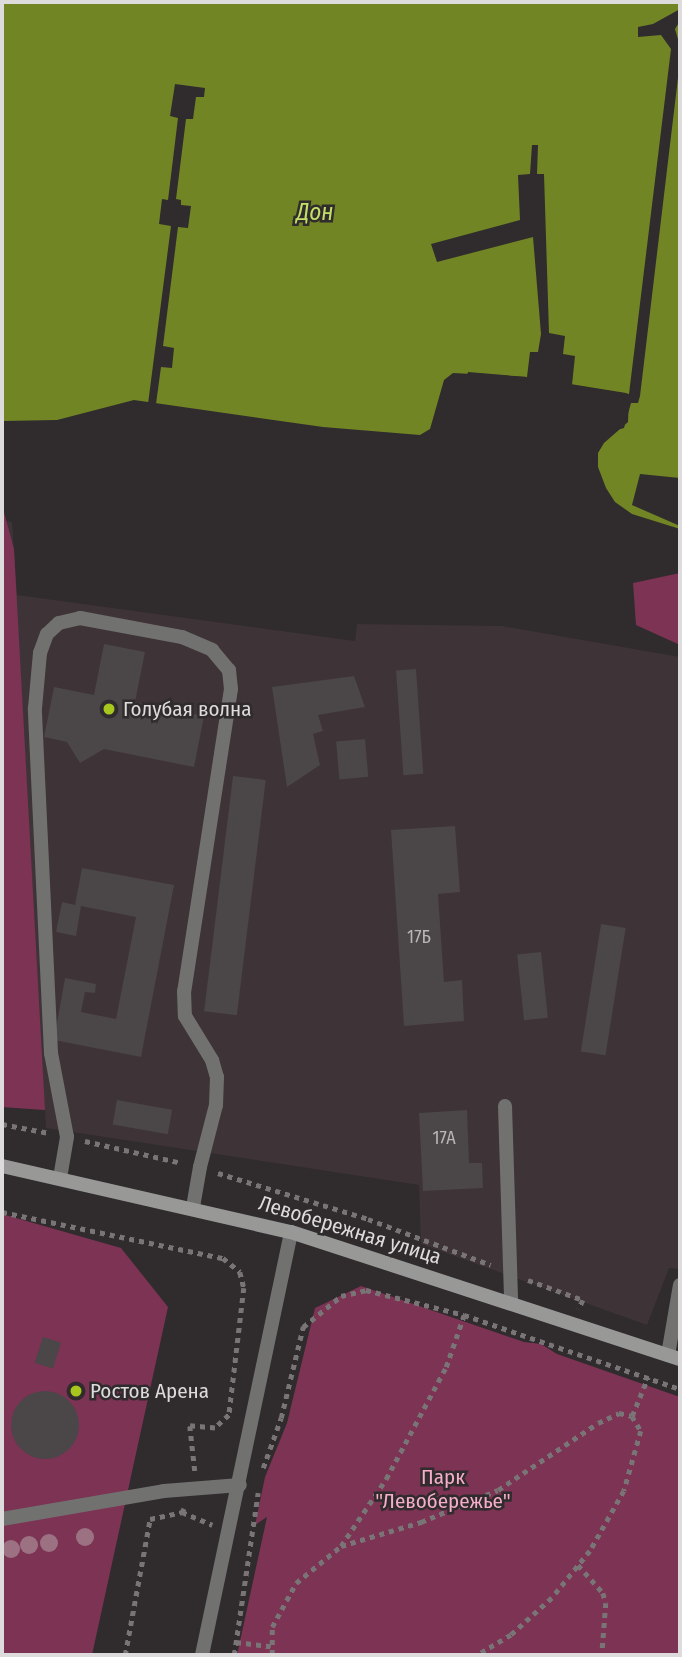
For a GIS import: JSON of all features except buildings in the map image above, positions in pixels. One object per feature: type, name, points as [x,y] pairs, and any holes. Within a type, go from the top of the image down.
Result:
[{"type":"main road","name":"Левобережная улица","points":[[2,1166],[291,1232],[674,1357]]},
{"type":"street","points":[[60,1178],[67,1137],[51,1053],[35,708],[40,653],[47,634],[59,623],[80,618],[182,637],[212,650],[229,670],[231,689],[184,991],[185,1016],[212,1060],[218,1077],[216,1105],[200,1167],[193,1208]]},
{"type":"street","points":[[505,1106],[511,1302]]},
{"type":"street","points":[[202,1655],[240,1485],[291,1232]]},
{"type":"street","points":[[674,1357],[680,1284]]},
{"type":"street","points":[[2,1519],[164,1491],[240,1485]]},
{"type":"path","points":[[2,1124],[200,1167],[368,1219],[583,1300]]},
{"type":"path","points":[[2,1212],[223,1258],[240,1272],[244,1289],[239,1335]]},
{"type":"path","points":[[261,1472],[281,1419],[303,1327],[341,1296],[366,1290],[464,1315],[680,1389]]},
{"type":"path","points":[[272,1655],[272,1627],[296,1583],[341,1546],[418,1424],[446,1367],[464,1315]]},
{"type":"path","points":[[632,1416],[648,1377]]},
{"type":"path","points":[[341,1546],[421,1522],[498,1490],[598,1423],[619,1413],[632,1416],[641,1431],[624,1491],[579,1565],[552,1598],[511,1635],[478,1655]]},
{"type":"path","points":[[234,1655],[259,1485]]},
{"type":"path","points":[[579,1565],[603,1593],[606,1602],[602,1655]]},
{"type":"path","points":[[236,1642],[271,1646]]},
{"type":"shaded area","points":[[2,520],[12,522],[17,595],[355,641],[357,624],[502,626],[680,657],[680,1269],[669,1268],[647,1325],[421,1244],[419,1185],[46,1128],[45,1110],[2,1107]]},
{"type":"green space","points":[[2,505],[14,549],[45,1110],[2,1107]]},
{"type":"green space","points":[[680,573],[680,645],[636,625],[633,583]]},
{"type":"green space","name":"Ростов Арена","points":[[2,1214],[121,1248],[168,1307],[92,1655],[2,1655]]},
{"type":"green space","name":"Парк \"Левобережье\"","points":[[361,1286],[524,1342],[541,1344],[557,1354],[680,1397],[680,1655],[237,1655],[267,1517],[255,1525],[265,1477],[287,1423],[315,1308]]},
{"type":"water","name":"Дон","points":[[2,2],[680,2],[680,529],[632,514],[615,502],[598,467],[598,453],[604,443],[628,422],[629,395],[527,377],[453,373],[444,380],[430,429],[420,435],[323,427],[134,400],[57,420],[2,421]]},
{"type":"pier","points":[[680,9],[680,21],[675,29],[680,46],[680,61],[640,396],[638,403],[631,403],[624,428],[610,432],[625,420],[628,403],[625,396],[527,381],[467,376],[468,372],[527,377],[530,352],[538,352],[541,334],[533,237],[437,262],[431,244],[520,220],[518,175],[530,174],[532,145],[538,145],[537,174],[544,174],[549,333],[565,336],[563,354],[575,356],[572,385],[629,394],[671,49],[661,35],[638,37],[638,27],[653,24]]},
{"type":"pier","points":[[175,84],[205,88],[204,97],[196,97],[193,119],[186,119],[176,199],[181,200],[181,205],[191,206],[188,228],[178,227],[163,346],[174,348],[172,368],[161,367],[156,404],[148,404],[171,226],[159,224],[162,199],[168,200],[178,118],[170,116]]},
{"type":"pier","points":[[640,474],[680,478],[680,526],[632,505]]},
{"type":"place","name":"Голубая волна","points":[[109,709]]},
{"type":"place","name":"Ростов Арена","points":[[76,1391]]}]
